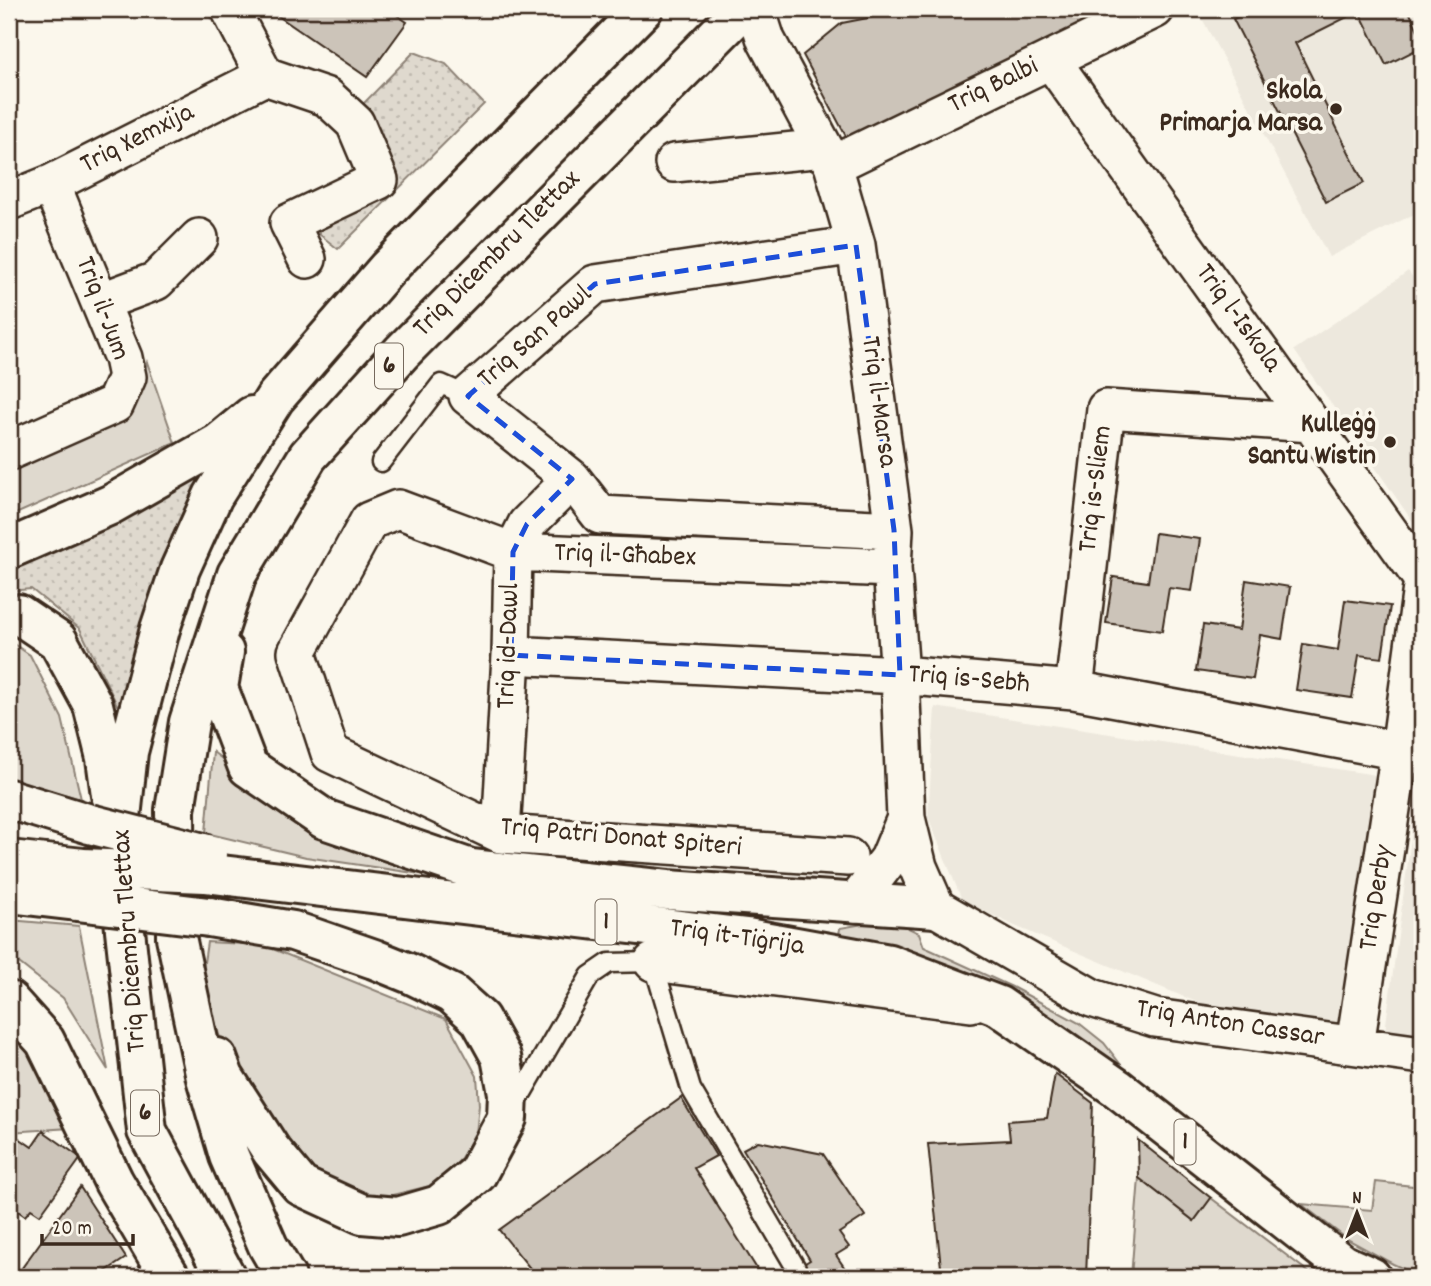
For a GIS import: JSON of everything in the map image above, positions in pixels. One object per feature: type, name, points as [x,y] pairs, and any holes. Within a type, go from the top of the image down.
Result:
[{"type":"highway","name":"Triq Diċembru Tlettax","points":[[226,1277],[147,1132],[125,930],[104,835],[160,629],[180,569],[213,496],[275,398],[388,268],[643,9]]},
{"type":"highway","name":"Triq Diċembru Tlettax","points":[[286,1277],[268,1247],[229,1156],[206,1078],[176,937],[175,810],[189,722],[237,574],[308,456],[402,352],[744,9]]},
{"type":"highway","points":[[9,549],[110,505],[166,474],[219,443],[275,398]]},
{"type":"highway","points":[[237,574],[218,688],[248,767],[324,818],[471,869],[668,890],[936,908]]},
{"type":"highway","points":[[9,616],[18,614],[58,641],[93,705],[106,758],[104,835]]},
{"type":"highway","points":[[9,799],[104,835],[206,864]]},
{"type":"highway","name":"Triq it-Tiġrija","points":[[9,860],[80,885],[209,917],[293,932],[411,974],[452,994],[480,1019],[501,1057],[509,1093],[507,1118]]},
{"type":"highway","name":"Triq it-Tiġrija","points":[[9,893],[80,885],[206,864],[330,889],[747,938],[889,964],[999,1006],[1117,1088],[1342,1264],[1371,1277]]},
{"type":"highway","points":[[176,937],[224,1077],[271,1150],[301,1186],[362,1214],[397,1217],[439,1205],[477,1174],[507,1118]]},
{"type":"highway","points":[[9,1001],[45,1041],[114,1182],[170,1277]]},
{"type":"street","points":[[230,9],[265,76],[327,97],[355,123],[379,180],[289,223],[307,259]]},
{"type":"street","name":"Triq Balbi","points":[[829,156],[1051,60],[1155,9]]},
{"type":"street","name":"Triq il-Marsa","points":[[761,24],[829,156],[856,245],[894,530],[892,568],[906,817],[918,867],[936,908]]},
{"type":"street","name":"Triq l-Iskola","points":[[1051,60],[1422,578]]},
{"type":"street","name":"Triq Xemxija","points":[[9,201],[51,184],[265,76]]},
{"type":"street","points":[[674,163],[829,156]]},
{"type":"street","name":"Triq il-Jum","points":[[9,451],[115,404],[127,377],[128,355],[100,302],[51,184]]},
{"type":"street","points":[[100,302],[156,281],[199,238]]},
{"type":"street","name":"Triq San Pawl","points":[[468,396],[596,284],[856,245]]},
{"type":"street","name":"Triq il-Għabex","points":[[468,396],[572,479],[600,515],[894,530]]},
{"type":"street","name":"Triq is-Sliem","points":[[1074,690],[1106,409],[1312,423]]},
{"type":"street","name":"Triq id-Dawl","points":[[501,834],[513,552],[527,524],[572,479]]},
{"type":"street","name":"Triq il-Għabex","points":[[369,521],[398,509],[513,552],[892,568]]},
{"type":"street","name":"Triq Patri Donat Spiteri","points":[[369,521],[297,652],[330,753],[501,834],[848,857]]},
{"type":"street","points":[[1411,753],[1422,587]]},
{"type":"street","name":"Triq is-Sebħ","points":[[510,655],[900,675],[1074,690],[1411,753]]},
{"type":"street","name":"Triq Derby","points":[[1355,1045],[1411,753]]},
{"type":"street","name":"Triq il-Marsa","points":[[855,903],[890,859],[906,817]]},
{"type":"street","name":"Triq Anton Cassar","points":[[936,908],[1092,998],[1155,1018],[1422,1055]]},
{"type":"street","points":[[653,962],[999,1006]]},
{"type":"lane","name":"Triq San Pawl","points":[[381,462],[441,384],[468,396]]},
{"type":"lane","points":[[507,1118],[590,976],[609,963],[653,962],[691,1089],[796,1268]]},
{"type":"highlighted area","points":[[856,245],[894,530],[900,675],[511,655],[513,552],[527,524],[572,479],[468,396],[595,284]]},
{"type":"shaded area","name":"Skola Primarja Marsa","points":[[1197,9],[1422,9],[1422,210],[1329,257]]},
{"type":"shaded area","points":[[414,52],[446,64],[484,104],[338,249],[319,234],[320,218],[370,198],[361,106]]},
{"type":"shaded area","name":"Kulleġġ Santu Wistin","points":[[1408,271],[1422,289],[1422,535],[1294,350]]},
{"type":"shaded area","points":[[147,362],[175,443],[9,517],[9,470],[121,420],[138,394]]},
{"type":"shaded area","points":[[208,471],[159,582],[119,709],[80,629],[31,589],[9,591],[9,565]]},
{"type":"shaded area","points":[[9,641],[30,655],[62,718],[81,799],[9,779]]},
{"type":"shaded area","points":[[935,707],[1376,775],[1336,1028],[1213,1009],[1015,926],[962,900],[928,817]]},
{"type":"shaded area","points":[[213,752],[308,824],[454,879],[306,857],[206,833]]},
{"type":"shaded area","points":[[1422,772],[1422,1036],[1385,1031]]},
{"type":"shaded area","points":[[9,920],[79,926],[108,1070],[63,998],[9,955]]},
{"type":"shaded area","points":[[869,923],[900,924],[919,933],[924,947],[1012,987],[1079,1023],[1104,1043],[1132,1079],[916,957],[839,935],[840,928]]},
{"type":"shaded area","points":[[207,942],[263,945],[446,1019],[477,1076],[479,1105],[476,1134],[459,1161],[438,1184],[380,1198],[320,1179],[258,1111],[219,1035],[202,976]]},
{"type":"shaded area","points":[[9,1029],[29,1050],[70,1128],[9,1132]]},
{"type":"shaded area","points":[[1139,1178],[1194,1221],[1211,1198],[1315,1277],[1131,1277]]},
{"type":"shaded area","points":[[1376,1182],[1422,1187],[1422,1277],[1347,1239],[1301,1204],[1372,1210]]},
{"type":"building","points":[[268,9],[388,9],[407,22],[367,77]]},
{"type":"building","points":[[900,9],[1126,9],[850,144],[803,55],[842,23],[898,12]]},
{"type":"building","points":[[1255,9],[1408,9],[1422,39],[1422,47],[1386,65],[1359,11],[1295,43],[1364,183],[1326,202],[1233,19]]},
{"type":"building","points":[[1155,533],[1200,539],[1192,591],[1169,588],[1162,631],[1106,623],[1113,577],[1148,582]]},
{"type":"building","points":[[1246,580],[1290,587],[1282,639],[1260,635],[1253,679],[1196,671],[1203,625],[1239,630]]},
{"type":"building","points":[[1345,600],[1390,606],[1382,658],[1359,655],[1352,698],[1296,690],[1303,644],[1338,650]]},
{"type":"building","points":[[1055,1074],[1093,1103],[1086,1277],[942,1277],[928,1144],[1010,1140],[1008,1121],[1047,1118]]},
{"type":"building","points":[[681,1098],[716,1156],[694,1168],[762,1277],[537,1277],[499,1230]]},
{"type":"building","points":[[43,1131],[81,1158],[40,1215],[31,1209],[25,1216],[9,1205],[9,1149],[19,1138],[32,1147]]},
{"type":"building","points":[[1138,1140],[1211,1198],[1194,1221],[1139,1178]]},
{"type":"building","points":[[758,1141],[823,1154],[865,1216],[839,1233],[849,1247],[836,1255],[848,1273],[841,1277],[789,1277],[787,1274],[810,1260],[743,1149]]},
{"type":"building","points":[[80,1187],[126,1258],[97,1277],[9,1277],[9,1267],[19,1272]]},
{"type":"building","points":[[941,1267],[942,1277],[891,1277]]},
{"type":"place","name":"Skola Primarja Marsa","points":[[1336,109]]},
{"type":"place","name":"Kulleġġ Santu Wistin","points":[[1390,442]]}]
